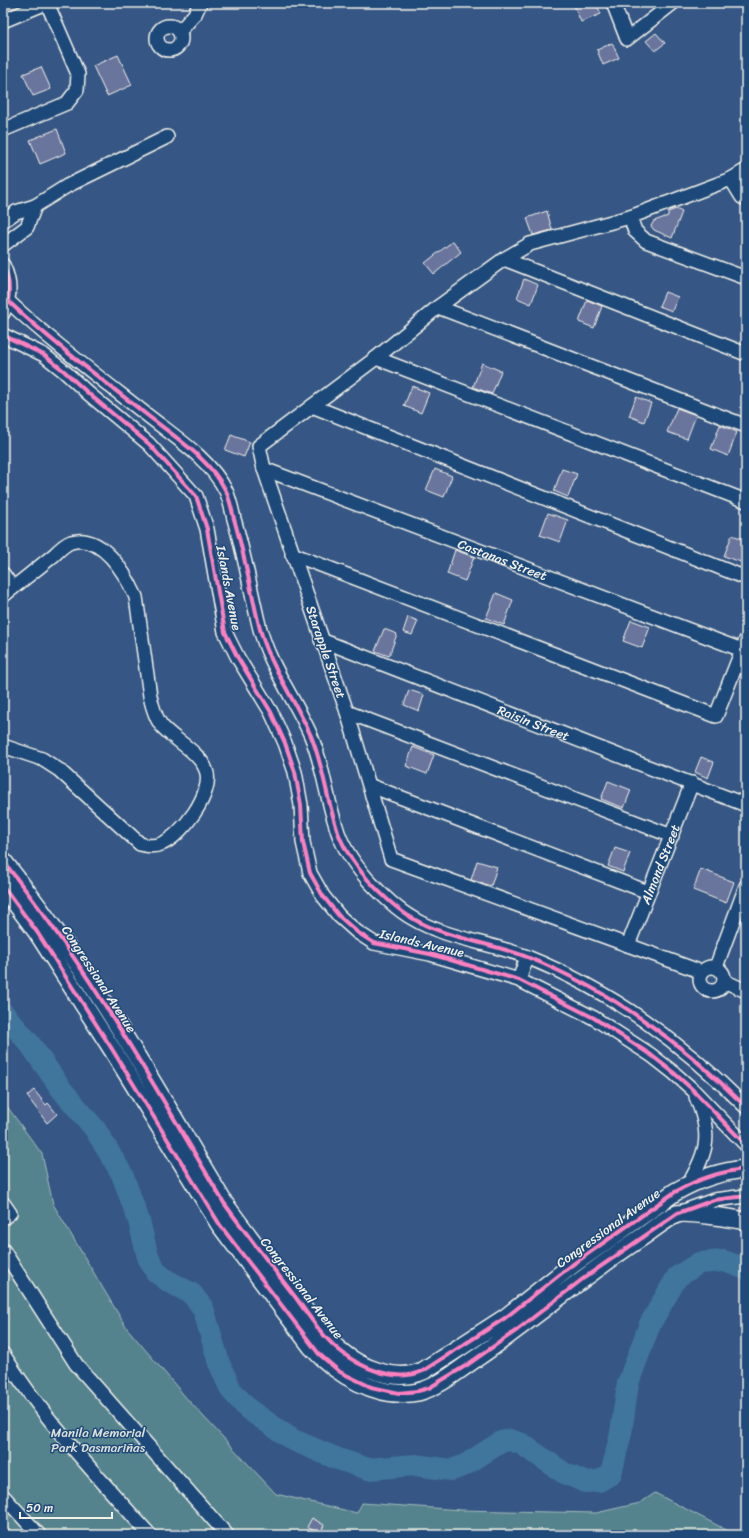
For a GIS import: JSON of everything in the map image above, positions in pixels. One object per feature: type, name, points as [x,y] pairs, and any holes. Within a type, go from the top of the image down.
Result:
[{"type":"main road","name":"Congressional Avenue","points":[[3,861],[50,923],[129,1043],[224,1203],[236,1220],[326,1338],[340,1351],[360,1363],[400,1376],[412,1375],[423,1371],[505,1318],[659,1202],[688,1185],[725,1173],[746,1169]]},
{"type":"main road","name":"Congressional Avenue","points":[[3,886],[36,932],[112,1049],[220,1225],[311,1346],[328,1363],[351,1378],[380,1390],[399,1393],[429,1388],[517,1330],[584,1278],[678,1213]]},
{"type":"main road","points":[[678,1213],[746,1221]]},
{"type":"street","points":[[3,21],[47,3],[78,74],[77,90],[67,103],[3,130]]},
{"type":"street","points":[[180,31],[195,14],[200,3]]},
{"type":"street","points":[[613,3],[627,39],[673,3]]},
{"type":"street","points":[[3,221],[16,212],[35,206],[67,186],[167,137]]},
{"type":"street","points":[[312,406],[376,358],[438,307],[504,258],[530,244],[630,217],[731,179],[746,170]]},
{"type":"street","points":[[731,179],[742,197],[746,199]]},
{"type":"street","points":[[3,245],[27,227],[35,206]]},
{"type":"street","points":[[630,217],[635,232],[646,241],[746,278]]},
{"type":"street","points":[[504,258],[746,354]]},
{"type":"street","points":[[3,265],[8,274],[10,288],[6,307]]},
{"type":"street","name":"Islands Avenue","points":[[6,307],[57,344],[188,448],[212,471],[226,492],[239,537],[258,621],[267,653],[311,736],[324,775],[336,828],[351,858],[368,880],[412,918],[434,928],[527,957],[632,1011],[681,1048],[746,1107]]},
{"type":"street","points":[[438,307],[746,426]]},
{"type":"street","name":"Islands Avenue","points":[[3,335],[44,355],[64,371],[149,444],[196,496],[207,529],[225,632],[238,658],[271,712],[285,744],[296,779],[301,805],[303,842],[310,873],[323,896],[339,916],[357,932],[374,943],[430,954],[519,980],[564,1001],[616,1031],[651,1055],[693,1090],[746,1145]]},
{"type":"street","points":[[376,358],[746,501]]},
{"type":"street","points":[[312,406],[746,578]]},
{"type":"street","name":"Starapple Street","points":[[312,406],[259,446],[264,469],[371,786],[391,859],[628,945]]},
{"type":"street","name":"Castanas Street","points":[[264,469],[744,645]]},
{"type":"street","points":[[3,574],[8,592],[70,542],[86,541],[97,545],[108,553],[131,585],[136,597],[150,696],[154,712],[161,725],[197,757],[206,770],[208,781],[205,796],[175,836],[162,844],[150,846],[140,844],[60,770],[42,759],[3,746]]},
{"type":"street","points":[[292,554],[716,716],[744,645]]},
{"type":"street","name":"Raisin Street","points":[[321,640],[746,805]]},
{"type":"street","points":[[347,712],[672,836]]},
{"type":"street","name":"Almond Street","points":[[628,945],[692,783]]},
{"type":"street","points":[[371,786],[648,892]]},
{"type":"street","points":[[716,967],[746,886]]},
{"type":"street","points":[[628,945],[702,972]]},
{"type":"street","points":[[519,980],[527,957]]},
{"type":"street","points":[[708,967],[716,967],[723,974],[724,981],[717,990],[706,989],[700,979],[702,972],[708,967]]},
{"type":"street","points":[[724,981],[746,991]]},
{"type":"street","points":[[688,1185],[703,1156],[706,1141],[706,1124],[693,1090]]},
{"type":"street","name":"Congressional Avenue","points":[[678,1213],[714,1200],[746,1196]]},
{"type":"street","points":[[3,1203],[10,1213],[3,1218]]},
{"type":"street","points":[[3,1250],[76,1364],[227,1535]]},
{"type":"street","points":[[3,1354],[23,1386],[41,1410],[150,1535]]},
{"type":"street","points":[[3,1496],[39,1535]]},
{"type":"green space","name":"Manila Memorial Park Dasmariñas","points":[[3,1101],[42,1154],[53,1204],[126,1327],[188,1400],[276,1494],[357,1513],[362,1503],[461,1510],[596,1513],[640,1503],[655,1493],[736,1535],[3,1535]]},
{"type":"building","points":[[573,3],[596,3],[601,14],[581,22]]},
{"type":"building","points":[[656,33],[665,43],[655,51],[646,41]]},
{"type":"building","points":[[612,43],[619,58],[603,65],[597,50]]},
{"type":"building","points":[[118,55],[132,85],[107,96],[93,66]]},
{"type":"building","points":[[41,67],[51,89],[33,96],[23,74]]},
{"type":"building","points":[[57,129],[66,153],[40,164],[30,140]]},
{"type":"building","points":[[676,209],[682,212],[672,238],[654,230],[651,226],[654,221],[668,216],[668,212]]},
{"type":"building","points":[[547,211],[552,230],[533,235],[527,218]]},
{"type":"building","points":[[453,241],[461,252],[434,274],[425,263]]},
{"type":"building","points":[[524,279],[538,285],[531,304],[517,298]]},
{"type":"building","points":[[665,292],[678,297],[672,311],[659,306]]},
{"type":"building","points":[[587,300],[602,306],[594,328],[579,322]]},
{"type":"building","points":[[482,363],[501,371],[492,394],[473,387]]},
{"type":"building","points":[[412,386],[429,393],[421,413],[404,406]]},
{"type":"building","points":[[636,397],[651,403],[644,422],[629,416]]},
{"type":"building","points":[[677,408],[696,415],[687,439],[667,432]]},
{"type":"building","points":[[720,425],[737,432],[728,456],[711,449]]},
{"type":"building","points":[[231,435],[250,442],[244,457],[225,450]]},
{"type":"building","points":[[435,469],[452,476],[444,497],[426,490]]},
{"type":"building","points":[[562,469],[577,474],[568,497],[554,491]]},
{"type":"building","points":[[548,513],[568,520],[560,542],[540,535]]},
{"type":"building","points":[[732,535],[746,540],[746,548],[741,562],[724,556]]},
{"type":"building","points":[[455,550],[474,557],[465,581],[447,574]]},
{"type":"building","points":[[496,593],[513,600],[504,625],[486,618]]},
{"type":"building","points":[[408,617],[418,621],[412,635],[403,632]]},
{"type":"building","points":[[631,620],[650,627],[642,648],[623,641]]},
{"type":"building","points":[[384,629],[397,634],[389,656],[375,651]]},
{"type":"building","points":[[409,690],[424,695],[419,711],[404,705]]},
{"type":"building","points":[[413,747],[434,755],[427,774],[406,766]]},
{"type":"building","points":[[701,757],[714,762],[708,778],[695,772]]},
{"type":"building","points":[[608,781],[631,790],[624,808],[601,799]]},
{"type":"building","points":[[615,848],[630,853],[623,872],[608,866]]},
{"type":"building","points":[[477,861],[497,867],[491,886],[471,880]]},
{"type":"building","points":[[701,869],[734,882],[726,903],[693,890]]},
{"type":"building","points":[[34,1090],[46,1105],[48,1103],[57,1114],[47,1123],[27,1096]]},
{"type":"building","points":[[312,1518],[324,1525],[320,1534],[307,1527]]},
{"type":"waterway","points":[[3,1013],[30,1044],[62,1090],[95,1129],[122,1174],[139,1221],[148,1257],[156,1272],[168,1281],[192,1294],[203,1308],[219,1363],[231,1390],[248,1409],[293,1440],[338,1459],[368,1469],[415,1465],[452,1470],[465,1465],[501,1442],[510,1440],[522,1444],[564,1473],[585,1482],[599,1481],[611,1474],[621,1433],[628,1383],[650,1324],[677,1277],[699,1263],[724,1261],[746,1269]]},
{"type":"cycle path","points":[[3,265],[7,274],[9,291],[8,301],[76,360],[191,449],[219,479],[226,491],[231,505],[262,636],[274,666],[311,736],[319,758],[333,815],[341,840],[353,861],[368,880],[394,906],[425,925],[439,931],[527,957],[588,986],[617,1003],[671,1040],[697,1061],[746,1107]]},
{"type":"cycle path","points":[[3,335],[44,355],[64,371],[149,444],[196,496],[207,529],[225,632],[238,658],[271,712],[285,743],[295,772],[301,805],[303,842],[310,873],[323,896],[339,916],[357,932],[374,943],[430,954],[519,980],[594,1018],[651,1055],[674,1073],[693,1090],[746,1145]]},
{"type":"cycle path","points":[[3,861],[64,943],[120,1028],[224,1203],[321,1332],[348,1357],[368,1368],[379,1372],[401,1375],[423,1371],[505,1318],[572,1265],[675,1192],[709,1177],[746,1169]]},
{"type":"cycle path","points":[[3,886],[37,932],[112,1049],[220,1225],[319,1354],[340,1372],[371,1387],[399,1393],[429,1388],[467,1365],[517,1330],[584,1278],[678,1213],[714,1200],[746,1196]]}]
